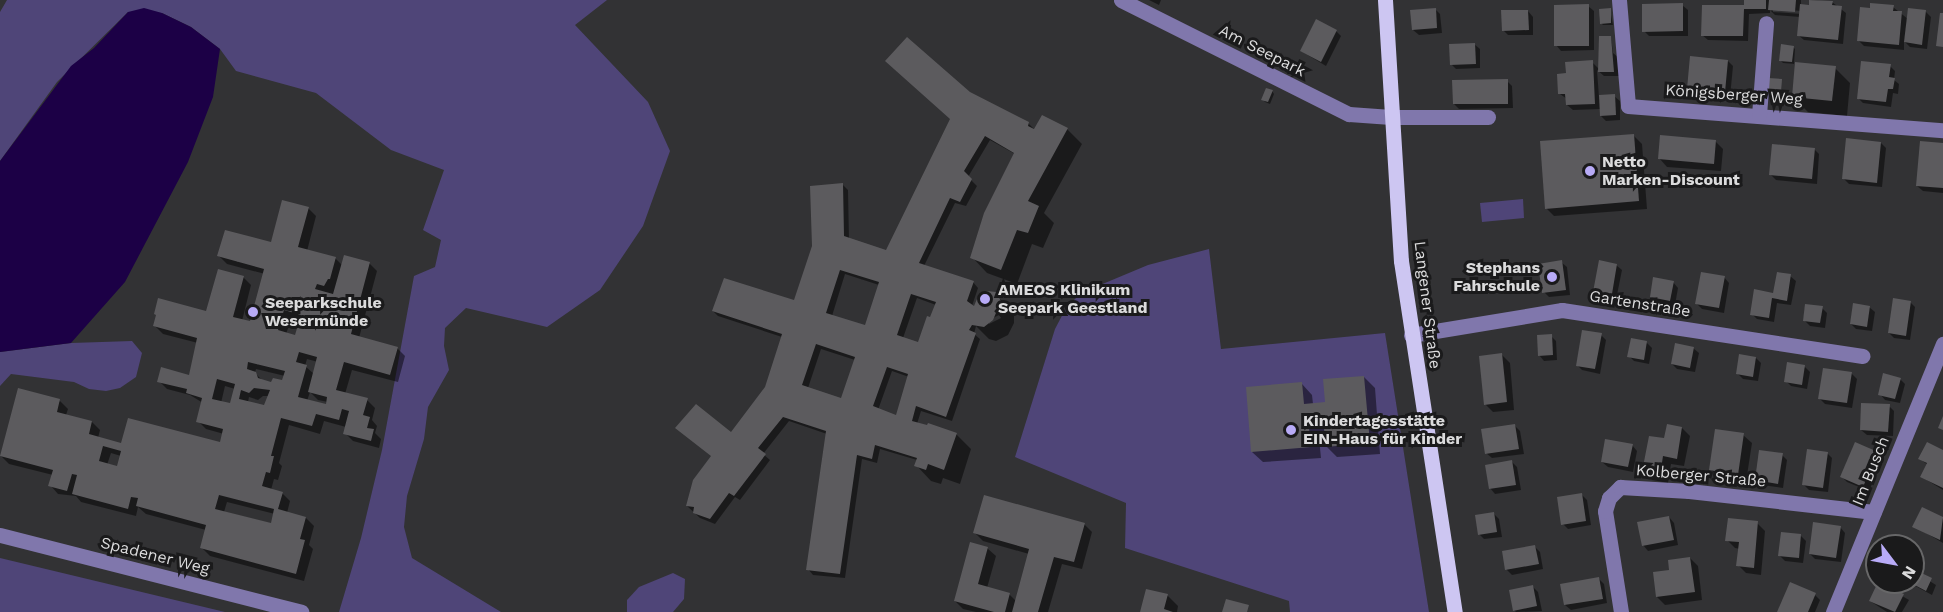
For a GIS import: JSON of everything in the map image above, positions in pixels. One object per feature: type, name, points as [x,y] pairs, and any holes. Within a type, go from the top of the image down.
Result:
[{"type":"main road","name":"Langener Straße","points":[[1385,0],[1401,261],[1455,612]]},
{"type":"street","name":"Am Seepark","points":[[1122,0],[1349,114],[1391,117],[1488,117]]},
{"type":"street","name":"Königsberger Weg","points":[[1619,0],[1628,106],[1943,130]]},
{"type":"street","points":[[1760,115],[1766,23]]},
{"type":"street","name":"Gartenstraße","points":[[1411,335],[1562,310],[1863,356]]},
{"type":"street","name":"Im Busch","points":[[1833,612],[1939,364],[1943,344]]},
{"type":"street","name":"Kolberger Straße","points":[[1621,612],[1605,511],[1609,498],[1620,486],[1689,491],[1874,512]]},
{"type":"street","name":"Spadener Weg","points":[[0,535],[301,612]]},
{"type":"shaded area","points":[[7,0],[607,0],[575,25],[648,102],[670,151],[643,226],[600,290],[547,327],[466,308],[445,328],[444,346],[449,370],[428,407],[424,439],[407,496],[404,527],[412,558],[501,612],[339,612],[361,538],[382,450],[414,276],[435,267],[441,240],[423,230],[444,170],[391,150],[316,93],[236,71],[220,49],[191,27],[162,13],[128,12],[57,82],[0,161],[0,12]]},
{"type":"shaded area","points":[[144,8],[162,13],[191,27],[220,49],[213,97],[188,162],[125,282],[71,343],[0,352],[0,161],[71,66],[94,48],[128,12]]},
{"type":"shaded area","points":[[1523,199],[1524,218],[1482,222],[1480,203]]},
{"type":"shaded area","points":[[1209,249],[1221,349],[1385,333],[1429,612],[1290,612],[1289,601],[1125,548],[1126,503],[1015,457],[1055,329],[1066,308],[1081,293],[1148,265]]},
{"type":"shaded area","points":[[132,341],[142,353],[136,377],[120,388],[106,391],[89,389],[74,382],[11,374],[0,386],[0,352],[71,343]]},
{"type":"shaded area","points":[[0,558],[225,612],[0,612]]},
{"type":"shaded area","points":[[673,573],[685,579],[684,599],[673,612],[627,612],[627,600],[639,587]]},
{"type":"building","points":[[1744,0],[1766,0],[1766,9],[1744,9],[1743,36],[1701,36],[1702,5],[1744,5]]},
{"type":"building","points":[[1769,0],[1796,0],[1795,12],[1768,10]]},
{"type":"building","points":[[1809,0],[1833,1],[1832,5],[1842,6],[1838,40],[1797,36],[1800,4],[1809,5]]},
{"type":"building","points":[[1683,3],[1683,31],[1642,32],[1642,4]]},
{"type":"building","points":[[1870,3],[1894,5],[1893,11],[1902,11],[1899,45],[1857,41],[1860,7],[1870,8]]},
{"type":"building","points":[[1589,4],[1589,46],[1554,46],[1554,5]]},
{"type":"building","points":[[1436,8],[1437,28],[1412,30],[1410,10]]},
{"type":"building","points":[[1611,8],[1611,23],[1600,24],[1599,9]]},
{"type":"building","points":[[1908,8],[1926,10],[1922,45],[1904,42]]},
{"type":"building","points":[[1501,10],[1528,10],[1529,30],[1502,31]]},
{"type":"building","points":[[1940,13],[1943,13],[1943,47],[1936,46]]},
{"type":"building","points":[[1316,19],[1337,30],[1321,62],[1300,51]]},
{"type":"building","points":[[1599,36],[1611,36],[1614,72],[1598,72]]},
{"type":"building","points":[[907,37],[970,92],[1029,122],[1028,126],[1034,129],[1042,115],[1068,128],[1028,201],[1039,206],[1028,233],[1017,230],[1001,270],[970,258],[984,213],[1014,153],[985,136],[964,171],[972,179],[960,202],[950,198],[919,263],[974,281],[967,301],[974,306],[977,299],[987,291],[996,292],[1001,301],[993,320],[984,327],[972,325],[969,330],[976,333],[946,417],[916,406],[912,421],[927,425],[928,423],[957,433],[944,470],[928,464],[926,470],[914,466],[917,458],[875,445],[872,459],[857,455],[840,574],[806,570],[826,431],[783,417],[758,448],[766,454],[734,496],[729,493],[710,519],[693,513],[694,507],[686,506],[693,480],[711,456],[675,428],[696,404],[731,432],[765,387],[782,334],[712,311],[724,278],[794,300],[812,246],[810,186],[843,183],[844,236],[886,250],[950,119],[885,61]],"holes":[[[840,270],[879,282],[865,325],[826,313]],[[911,294],[936,302],[930,317],[927,316],[918,342],[897,335]],[[816,344],[855,357],[841,398],[802,385]],[[887,367],[908,374],[896,415],[873,406]]]},
{"type":"building","points":[[1475,43],[1476,64],[1450,65],[1449,44]]},
{"type":"building","points":[[1781,44],[1794,46],[1792,62],[1779,61]]},
{"type":"building","points":[[1690,56],[1728,60],[1725,92],[1687,89]]},
{"type":"building","points":[[1593,60],[1595,104],[1566,105],[1565,94],[1558,94],[1557,74],[1566,73],[1565,62]]},
{"type":"building","points":[[1861,61],[1891,64],[1889,77],[1895,78],[1893,89],[1888,89],[1886,102],[1857,99]]},
{"type":"building","points":[[1795,62],[1836,66],[1832,101],[1792,97]]},
{"type":"building","points":[[1768,78],[1782,79],[1781,95],[1767,94]]},
{"type":"building","points":[[1508,79],[1508,104],[1453,104],[1452,80]]},
{"type":"building","points":[[1266,88],[1273,90],[1268,102],[1261,100]]},
{"type":"building","points":[[1615,94],[1616,115],[1600,116],[1599,95]]},
{"type":"building","name":"Netto Marken-Discount","points":[[1634,134],[1639,201],[1545,209],[1540,141]]},
{"type":"building","points":[[1660,135],[1716,140],[1714,164],[1658,159]]},
{"type":"building","points":[[1846,138],[1881,142],[1877,183],[1842,179]]},
{"type":"building","points":[[1920,141],[1943,143],[1943,188],[1916,186]]},
{"type":"building","points":[[1772,144],[1815,148],[1812,179],[1769,175]]},
{"type":"building","points":[[282,200],[309,207],[298,247],[336,257],[330,279],[324,286],[317,284],[315,289],[333,294],[344,255],[370,262],[351,334],[398,347],[390,375],[344,362],[336,390],[368,398],[363,415],[370,417],[367,428],[374,429],[371,441],[343,434],[349,411],[342,409],[339,420],[316,414],[312,426],[281,418],[271,456],[274,456],[270,473],[266,472],[262,486],[283,492],[278,509],[306,517],[300,539],[305,540],[296,574],[200,548],[206,525],[136,506],[138,498],[131,497],[128,509],[72,494],[77,475],[72,474],[67,491],[48,486],[53,470],[0,456],[18,388],[60,399],[57,412],[92,421],[89,434],[121,443],[128,418],[220,442],[223,429],[196,422],[202,398],[186,393],[187,389],[157,382],[161,367],[189,375],[197,338],[153,326],[158,298],[206,311],[218,269],[244,276],[233,317],[250,321],[264,269],[217,256],[225,230],[271,242]],"holes":[[[284,310],[301,315],[295,335],[278,330]],[[299,352],[317,357],[308,392],[327,397],[326,404],[298,397],[307,365],[296,362]],[[248,362],[285,371],[282,380],[273,378],[271,382],[258,378],[256,372],[247,369]],[[217,379],[235,384],[230,403],[212,399]],[[254,388],[270,390],[264,405],[239,399],[241,390],[249,393]],[[103,446],[121,451],[117,466],[99,461]],[[219,495],[274,509],[271,523],[215,509]]]},
{"type":"building","name":"Stephans Fahrschule","points":[[1562,260],[1566,290],[1542,293],[1538,264]]},
{"type":"building","points":[[1599,260],[1617,264],[1611,300],[1597,298],[1598,293],[1593,292]]},
{"type":"building","points":[[1701,272],[1725,276],[1719,308],[1695,304]]},
{"type":"building","points":[[1777,272],[1791,274],[1787,301],[1772,298],[1769,318],[1750,315],[1754,289],[1773,293]]},
{"type":"building","points":[[1653,277],[1674,281],[1670,301],[1650,297]]},
{"type":"building","points":[[1893,298],[1911,301],[1906,336],[1888,333]]},
{"type":"building","points":[[1853,303],[1870,306],[1867,327],[1850,324]]},
{"type":"building","points":[[1805,304],[1823,306],[1820,323],[1803,321]]},
{"type":"building","points":[[1582,330],[1602,333],[1595,369],[1576,366]]},
{"type":"building","points":[[1552,334],[1553,355],[1538,356],[1537,335]]},
{"type":"building","points":[[1631,338],[1647,341],[1644,360],[1627,357]]},
{"type":"building","points":[[1675,343],[1694,347],[1690,368],[1671,364]]},
{"type":"building","points":[[1502,353],[1507,402],[1484,405],[1479,356]]},
{"type":"building","points":[[1739,354],[1756,357],[1753,377],[1736,374]]},
{"type":"building","points":[[1787,362],[1805,365],[1802,385],[1784,382]]},
{"type":"building","points":[[1823,368],[1852,372],[1847,403],[1818,399]]},
{"type":"building","points":[[1883,373],[1901,378],[1895,399],[1878,395]]},
{"type":"building","points":[[1364,376],[1370,443],[1325,447],[1324,427],[1309,428],[1311,447],[1251,452],[1246,387],[1302,382],[1304,404],[1325,402],[1323,379]]},
{"type":"building","points":[[1861,403],[1890,404],[1888,432],[1860,430]]},
{"type":"building","points":[[1943,416],[1943,430],[1938,428]]},
{"type":"building","points":[[1515,424],[1519,449],[1485,454],[1481,429]]},
{"type":"building","points":[[1667,424],[1682,427],[1677,459],[1663,456],[1660,476],[1642,472],[1649,436],[1664,438]]},
{"type":"building","points":[[1715,429],[1744,433],[1738,475],[1709,470]]},
{"type":"building","points":[[1605,439],[1633,444],[1628,467],[1601,462]]},
{"type":"building","points":[[1855,442],[1878,452],[1863,487],[1840,477]]},
{"type":"building","points":[[1927,442],[1943,450],[1943,488],[1920,477],[1927,463],[1918,459]]},
{"type":"building","points":[[1807,449],[1828,452],[1823,488],[1802,485]]},
{"type":"building","points":[[1759,450],[1783,453],[1778,484],[1755,480]]},
{"type":"building","points":[[1512,460],[1516,485],[1489,489],[1485,465]]},
{"type":"building","points":[[1582,493],[1586,521],[1561,525],[1557,497]]},
{"type":"building","points":[[984,495],[1085,523],[1074,562],[1054,557],[1038,612],[1012,612],[1029,549],[973,533]]},
{"type":"building","points":[[1922,507],[1943,517],[1940,540],[1912,527]]},
{"type":"building","points":[[1494,512],[1497,532],[1478,535],[1475,515]]},
{"type":"building","points":[[1669,516],[1674,540],[1642,546],[1637,522]]},
{"type":"building","points":[[1728,518],[1758,521],[1754,568],[1736,566],[1739,542],[1725,541]]},
{"type":"building","points":[[1813,522],[1841,526],[1836,558],[1809,554]]},
{"type":"building","points":[[1781,532],[1801,534],[1799,558],[1778,556]]},
{"type":"building","points":[[970,542],[988,547],[978,584],[1010,593],[1005,612],[994,612],[954,601]]},
{"type":"building","points":[[1535,545],[1539,564],[1505,570],[1502,551]]},
{"type":"building","points":[[1690,557],[1695,592],[1656,597],[1653,572],[1669,570],[1668,560]]},
{"type":"building","points":[[1925,575],[1932,578],[1925,590]]},
{"type":"building","points":[[1599,577],[1603,599],[1564,605],[1560,584]]},
{"type":"building","points":[[1790,582],[1816,593],[1808,612],[1777,612]]},
{"type":"building","points":[[1533,585],[1537,606],[1513,611],[1509,590]]},
{"type":"building","points":[[1146,589],[1168,594],[1164,609],[1173,612],[1140,612]]},
{"type":"building","points":[[1872,594],[1904,594],[1895,612],[1869,601]]},
{"type":"building","points":[[1226,599],[1249,605],[1247,612],[1222,612]]},
{"type":"place","name":"Netto Marken-Discount","points":[[1590,171]]},
{"type":"place","name":"Stephans Fahrschule","points":[[1552,277]]},
{"type":"place","name":"AMEOS Klinikum Seepark Geestland","points":[[985,299]]},
{"type":"place","name":"Seeparkschule Wesermünde","points":[[253,312]]},
{"type":"place","name":"Kindertagesstätte EIN-Haus für Kinder","points":[[1291,430]]}]
